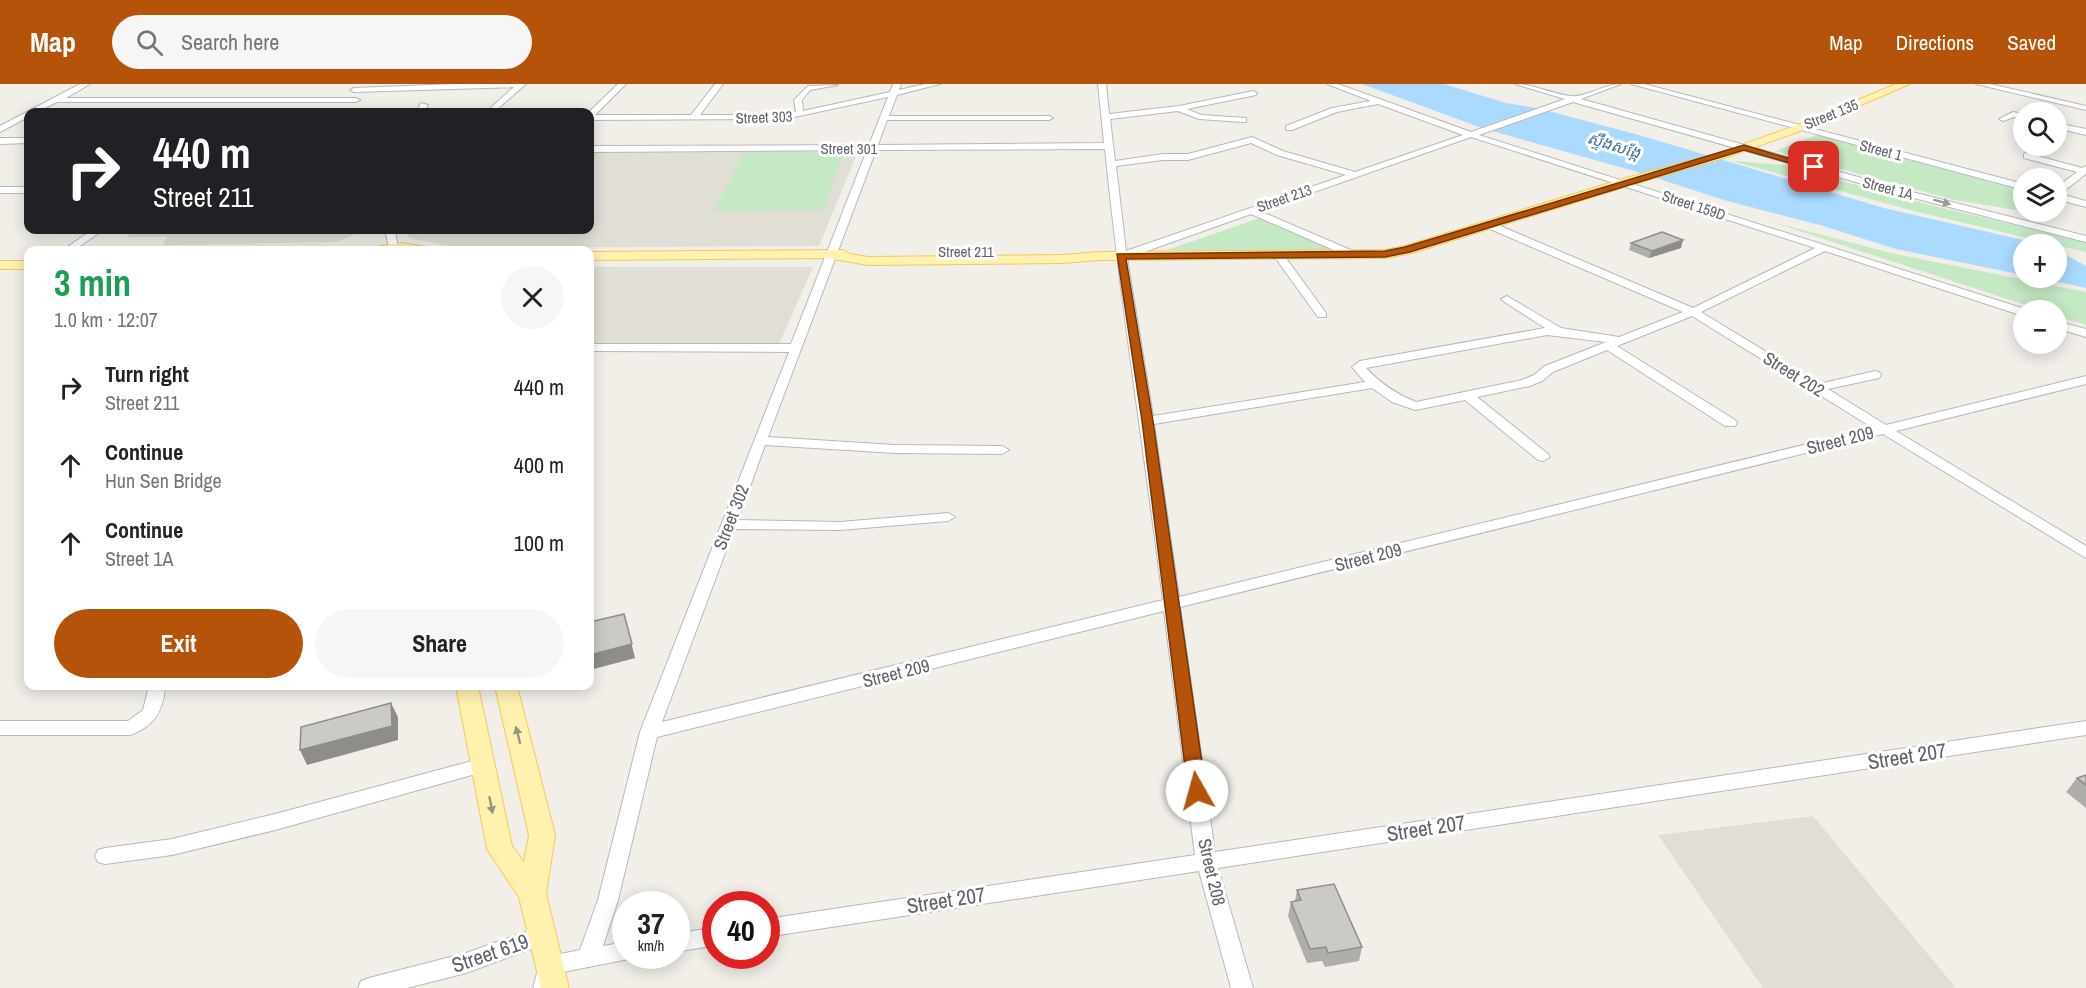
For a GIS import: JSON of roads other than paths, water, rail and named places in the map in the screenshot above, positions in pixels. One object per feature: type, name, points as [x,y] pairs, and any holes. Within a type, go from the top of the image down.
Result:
[{"type":"main road","name":"Street 135","points":[[1627,182],[1723,155],[1799,128],[1905,84]]},
{"type":"main road","name":"Street 211","points":[[594,256],[832,256],[868,261],[1063,259],[1100,256],[1356,256],[1407,250],[1627,182]]},
{"type":"main road","points":[[0,255],[24,255]]},
{"type":"main road","points":[[0,265],[24,265]]},
{"type":"main road","points":[[468,690],[500,849],[532,894],[542,935],[549,981]]},
{"type":"main road","points":[[507,690],[542,835],[532,894]]},
{"type":"street","points":[[41,108],[86,84]]},
{"type":"street","points":[[55,100],[357,103],[353,87],[522,84]]},
{"type":"street","points":[[495,108],[522,84]]},
{"type":"street","points":[[594,113],[622,84]]},
{"type":"street","points":[[693,118],[719,84]]},
{"type":"street","name":"Street 303","points":[[594,117],[800,116],[895,89],[936,84]]},
{"type":"street","name":"Street 208","points":[[1102,84],[1121,256],[1148,421],[1206,861],[1242,988]]},
{"type":"street","name":"Street 159D","points":[[1330,84],[1377,103],[1458,130],[1470,131],[2013,309]]},
{"type":"street","name":"Street 1A","points":[[1519,84],[1901,192],[2086,239]]},
{"type":"street","points":[[1470,131],[1593,84]]},
{"type":"street","points":[[1573,99],[1617,84]]},
{"type":"street","name":"Street 1","points":[[1635,84],[2013,184]]},
{"type":"street","points":[[1980,84],[2086,108]]},
{"type":"street","points":[[800,116],[798,100],[808,88],[834,85]]},
{"type":"street","name":"Street 302","points":[[588,957],[608,900],[649,732],[895,89]]},
{"type":"street","points":[[1106,117],[1179,108],[1253,93]]},
{"type":"street","name":"Street 213","points":[[1121,256],[1470,131],[1481,131],[1573,99]]},
{"type":"street","points":[[1289,128],[1335,110],[1377,103]]},
{"type":"street","points":[[1179,108],[1199,117],[1242,120]]},
{"type":"street","points":[[2003,118],[2013,114]]},
{"type":"street","points":[[0,118],[24,115]]},
{"type":"street","points":[[0,129],[24,117]]},
{"type":"street","points":[[884,118],[1049,118]]},
{"type":"street","points":[[2067,127],[2086,132]]},
{"type":"street","points":[[2067,131],[2072,128]]},
{"type":"street","name":"Street 213","points":[[1446,141],[1458,130]]},
{"type":"street","points":[[1112,164],[1163,157],[1188,157],[1252,140],[1281,153],[1352,174]]},
{"type":"street","points":[[0,141],[24,141]]},
{"type":"street","name":"Street 301","points":[[594,149],[1109,146]]},
{"type":"street","points":[[2026,156],[2085,170]]},
{"type":"street","points":[[2067,185],[2085,170]]},
{"type":"street","points":[[0,190],[24,190]]},
{"type":"street","points":[[2067,197],[2086,204]]},
{"type":"street","points":[[1250,210],[1356,256]]},
{"type":"street","name":"Street 202","points":[[1487,225],[1693,312],[2086,553]]},
{"type":"street","points":[[74,246],[92,234]]},
{"type":"street","points":[[1621,341],[1558,331],[1364,364],[1358,367],[1374,384],[1397,399],[1415,406],[1526,383],[1538,378],[1549,369],[1609,346],[1693,312],[1825,247]]},
{"type":"street","points":[[1279,256],[1322,315]]},
{"type":"street","points":[[1507,299],[1558,331]]},
{"type":"street","points":[[2067,327],[2086,333]]},
{"type":"street","points":[[1609,346],[1730,423]]},
{"type":"street","points":[[594,347],[797,348]]},
{"type":"street","points":[[1818,388],[1875,375]]},
{"type":"street","name":"Street 209","points":[[649,732],[2086,380]]},
{"type":"street","points":[[1148,421],[1374,384]]},
{"type":"street","points":[[1468,396],[1543,458]]},
{"type":"street","points":[[760,441],[895,449],[1002,450]]},
{"type":"street","points":[[729,524],[840,526],[948,517]]},
{"type":"street","points":[[0,729],[130,728],[147,720],[154,706],[156,690]]},
{"type":"street","name":"Street 207","points":[[780,926],[2086,728]]},
{"type":"street","points":[[105,856],[172,847],[483,765]]},
{"type":"street","name":"Street 619","points":[[369,988],[466,963],[542,935]]},
{"type":"street","points":[[549,981],[588,957],[612,953]]},
{"type":"water","name":"ស្ទឹងសង្កែ","points":[[1362,84],[1444,84],[1506,103],[1537,108],[1639,135],[1884,208],[2013,238],[2013,273],[1896,249],[1482,128]]},
{"type":"water","points":[[2067,256],[2086,266],[2086,288],[2067,284]]}]
